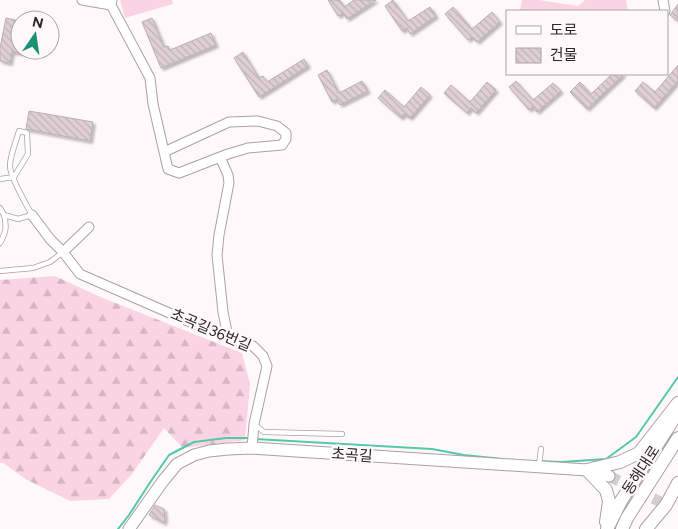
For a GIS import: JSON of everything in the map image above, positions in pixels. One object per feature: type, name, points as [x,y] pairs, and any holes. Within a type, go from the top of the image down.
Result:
[{"type":"main road","points":[[586,470],[620,462],[639,453],[678,403]]},
{"type":"main road","name":"동해대로","points":[[606,529],[621,501],[678,412]]},
{"type":"main road","name":"동해대로","points":[[622,529],[627,518],[678,438]]},
{"type":"main road","points":[[586,470],[606,490],[610,501],[606,529]]},
{"type":"main road","points":[[646,529],[672,505],[678,482]]},
{"type":"street","points":[[82,0],[111,3],[150,78],[153,104],[168,170],[179,173],[248,148],[282,145],[286,139],[286,133],[277,126],[258,121],[228,122],[164,152]]},
{"type":"street","points":[[220,157],[228,175],[229,183],[217,255],[223,312],[228,336]]},
{"type":"street","name":"초곡길36번길","points":[[32,214],[50,239],[80,274],[206,329],[253,346],[263,356],[267,366],[254,424],[252,444]]},
{"type":"street","points":[[63,252],[89,227]]},
{"type":"street","name":"초곡길","points":[[129,529],[163,480],[177,464],[194,455],[209,451],[252,444],[586,470],[609,476]]},
{"type":"lane","points":[[4,215],[18,218],[32,214],[14,177],[10,168],[19,131],[28,134],[28,154],[14,177]]},
{"type":"lane","points":[[0,179],[14,177]]},
{"type":"lane","points":[[0,208],[6,224],[5,233],[0,243]]},
{"type":"lane","points":[[0,271],[33,268],[50,262],[63,252]]},
{"type":"lane","points":[[254,424],[264,432],[342,434]]},
{"type":"lane","points":[[539,467],[541,449]]},
{"type":"green space","points":[[120,0],[172,0],[173,4],[125,18]]},
{"type":"green space","points":[[522,0],[539,0],[578,6],[585,0],[626,0],[628,10],[520,10]]},
{"type":"green space","points":[[55,276],[98,296],[242,353],[250,384],[245,440],[183,448],[164,428],[132,474],[109,499],[70,501],[27,480],[3,463],[0,463],[0,280]]},
{"type":"building","points":[[328,0],[340,0],[344,7],[354,0],[376,0],[347,19],[343,13],[338,16]]},
{"type":"building","points":[[393,0],[408,21],[430,7],[436,16],[410,34],[407,28],[402,31],[385,6]]},
{"type":"building","points":[[678,4],[678,21],[670,15]]},
{"type":"building","points":[[453,7],[472,29],[492,12],[500,22],[477,42],[472,37],[468,40],[445,14]]},
{"type":"building","points":[[6,18],[10,19],[10,63],[0,61],[0,48]]},
{"type":"building","points":[[152,18],[164,47],[168,46],[170,50],[211,33],[216,45],[161,68],[142,22]]},
{"type":"building","points":[[243,52],[259,78],[263,76],[267,82],[304,59],[308,66],[259,97],[234,58]]},
{"type":"building","points":[[678,65],[678,81],[654,108],[635,91],[643,82],[655,92]]},
{"type":"building","points":[[327,70],[339,93],[362,81],[368,91],[340,105],[337,99],[332,102],[318,75]]},
{"type":"building","points":[[611,75],[623,75],[587,109],[570,92],[580,82],[591,94]]},
{"type":"building","points":[[516,81],[533,100],[553,83],[561,91],[537,112],[533,107],[529,110],[509,87]]},
{"type":"building","points":[[487,82],[496,90],[476,113],[471,108],[467,113],[444,93],[451,85],[470,102]]},
{"type":"building","points":[[421,87],[430,95],[410,118],[404,114],[401,118],[378,98],[385,90],[404,107]]},
{"type":"building","points":[[29,111],[93,122],[90,141],[26,129]]},
{"type":"building","points":[[155,505],[164,509],[164,523],[149,515]]},
{"type":"waterway","points":[[534,461],[562,462],[606,459],[636,437],[678,377]]},
{"type":"waterway","points":[[118,529],[169,455],[194,442],[226,438],[251,438]]},
{"type":"waterway","points":[[255,439],[432,449],[502,459]]},
{"type":"tunnel","points":[[609,476],[666,505]]}]
